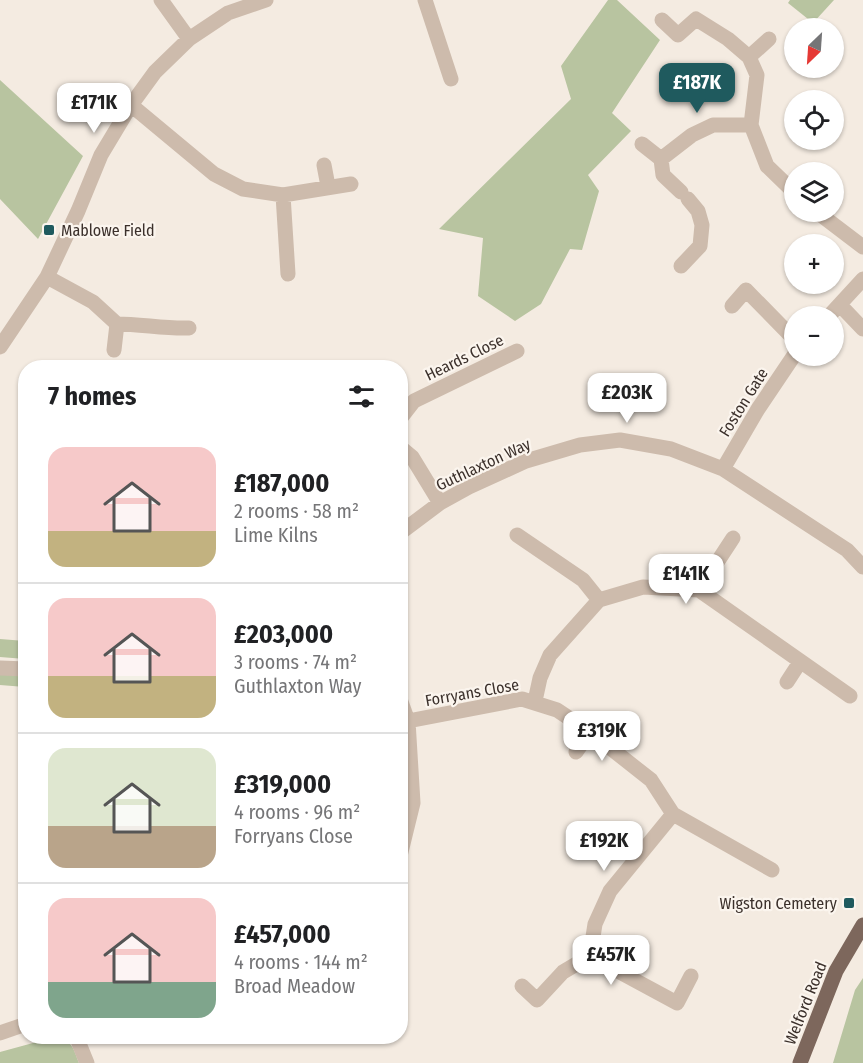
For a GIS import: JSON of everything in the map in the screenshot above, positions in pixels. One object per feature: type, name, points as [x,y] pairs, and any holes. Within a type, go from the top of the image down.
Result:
[{"type":"main road","name":"Welford Road","points":[[800,1063],[836,971],[863,926]]},
{"type":"street","points":[[161,0],[189,39]]},
{"type":"street","points":[[0,347],[48,277],[101,155],[131,105],[155,72],[189,39],[228,13],[266,0]]},
{"type":"street","points":[[425,0],[451,79]]},
{"type":"street","points":[[662,20],[678,35],[696,19],[728,39],[749,57],[757,75],[751,125],[767,166],[784,182]]},
{"type":"street","points":[[749,57],[769,39]]},
{"type":"street","points":[[131,105],[214,174],[243,189],[283,195],[351,184]]},
{"type":"street","points":[[661,159],[692,135],[713,124],[751,125]]},
{"type":"street","points":[[642,144],[661,159],[663,175],[698,211],[702,225],[700,246],[681,266]]},
{"type":"street","points":[[324,165],[328,186]]},
{"type":"street","points":[[283,195],[288,274]]},
{"type":"street","points":[[830,222],[863,247]]},
{"type":"street","points":[[48,277],[93,302],[117,324],[144,324],[163,329],[189,328]]},
{"type":"street","points":[[839,306],[863,279]]},
{"type":"street","points":[[732,306],[746,290],[784,329]]},
{"type":"street","points":[[844,317],[863,329]]},
{"type":"street","points":[[114,350],[117,324]]},
{"type":"street","name":"Heards Close","points":[[408,409],[414,401],[517,351]]},
{"type":"street","name":"Foston Gate","points":[[723,469],[758,409],[787,366]]},
{"type":"street","name":"Guthlaxton Way","points":[[408,527],[440,503],[526,461],[580,445],[620,440],[671,449],[723,469],[848,550],[863,567]]},
{"type":"street","points":[[408,454],[440,503]]},
{"type":"street","points":[[517,535],[583,580],[600,600]]},
{"type":"street","points":[[699,590],[733,538]]},
{"type":"street","name":"Guthlaxton Way","points":[[848,550],[863,554]]},
{"type":"street","points":[[535,701],[540,678],[550,655],[600,600],[643,587],[699,590],[850,696]]},
{"type":"street","points":[[787,682],[800,662]]},
{"type":"street","points":[[0,668],[18,669]]},
{"type":"street","name":"Forryans Close","points":[[408,721],[522,699],[535,701],[557,710],[590,732],[651,780],[673,814],[772,870]]},
{"type":"street","points":[[408,721],[413,803],[408,823]]},
{"type":"street","points":[[576,752],[590,732]]},
{"type":"street","points":[[590,956],[595,924],[610,891],[673,814]]},
{"type":"street","points":[[590,956],[676,1003],[691,976]]},
{"type":"street","points":[[522,986],[537,1000],[563,972],[590,956]]},
{"type":"street","points":[[0,1033],[18,1027]]},
{"type":"street","points":[[79,1044],[87,1063]]},
{"type":"green space","points":[[608,0],[617,0],[660,40],[612,113],[631,131],[588,175],[599,191],[582,250],[570,249],[541,304],[515,321],[478,296],[483,238],[439,229],[571,99],[561,66]]},
{"type":"green space","points":[[790,0],[834,0],[818,18],[807,18],[788,3]]},
{"type":"green space","points":[[0,80],[83,156],[38,239],[0,199]]},
{"type":"green space","points":[[0,639],[18,640],[18,658],[0,657]]},
{"type":"green space","points":[[0,669],[18,670],[18,686],[0,685]]},
{"type":"green space","points":[[863,978],[863,1063],[833,1063],[855,990]]},
{"type":"green space","points":[[29,1044],[69,1044],[79,1063],[0,1063],[0,1052]]},
{"type":"place","name":"Mablowe Field","points":[[49,230]]},
{"type":"place","name":"Wigston Cemetery","points":[[849,903]]}]
